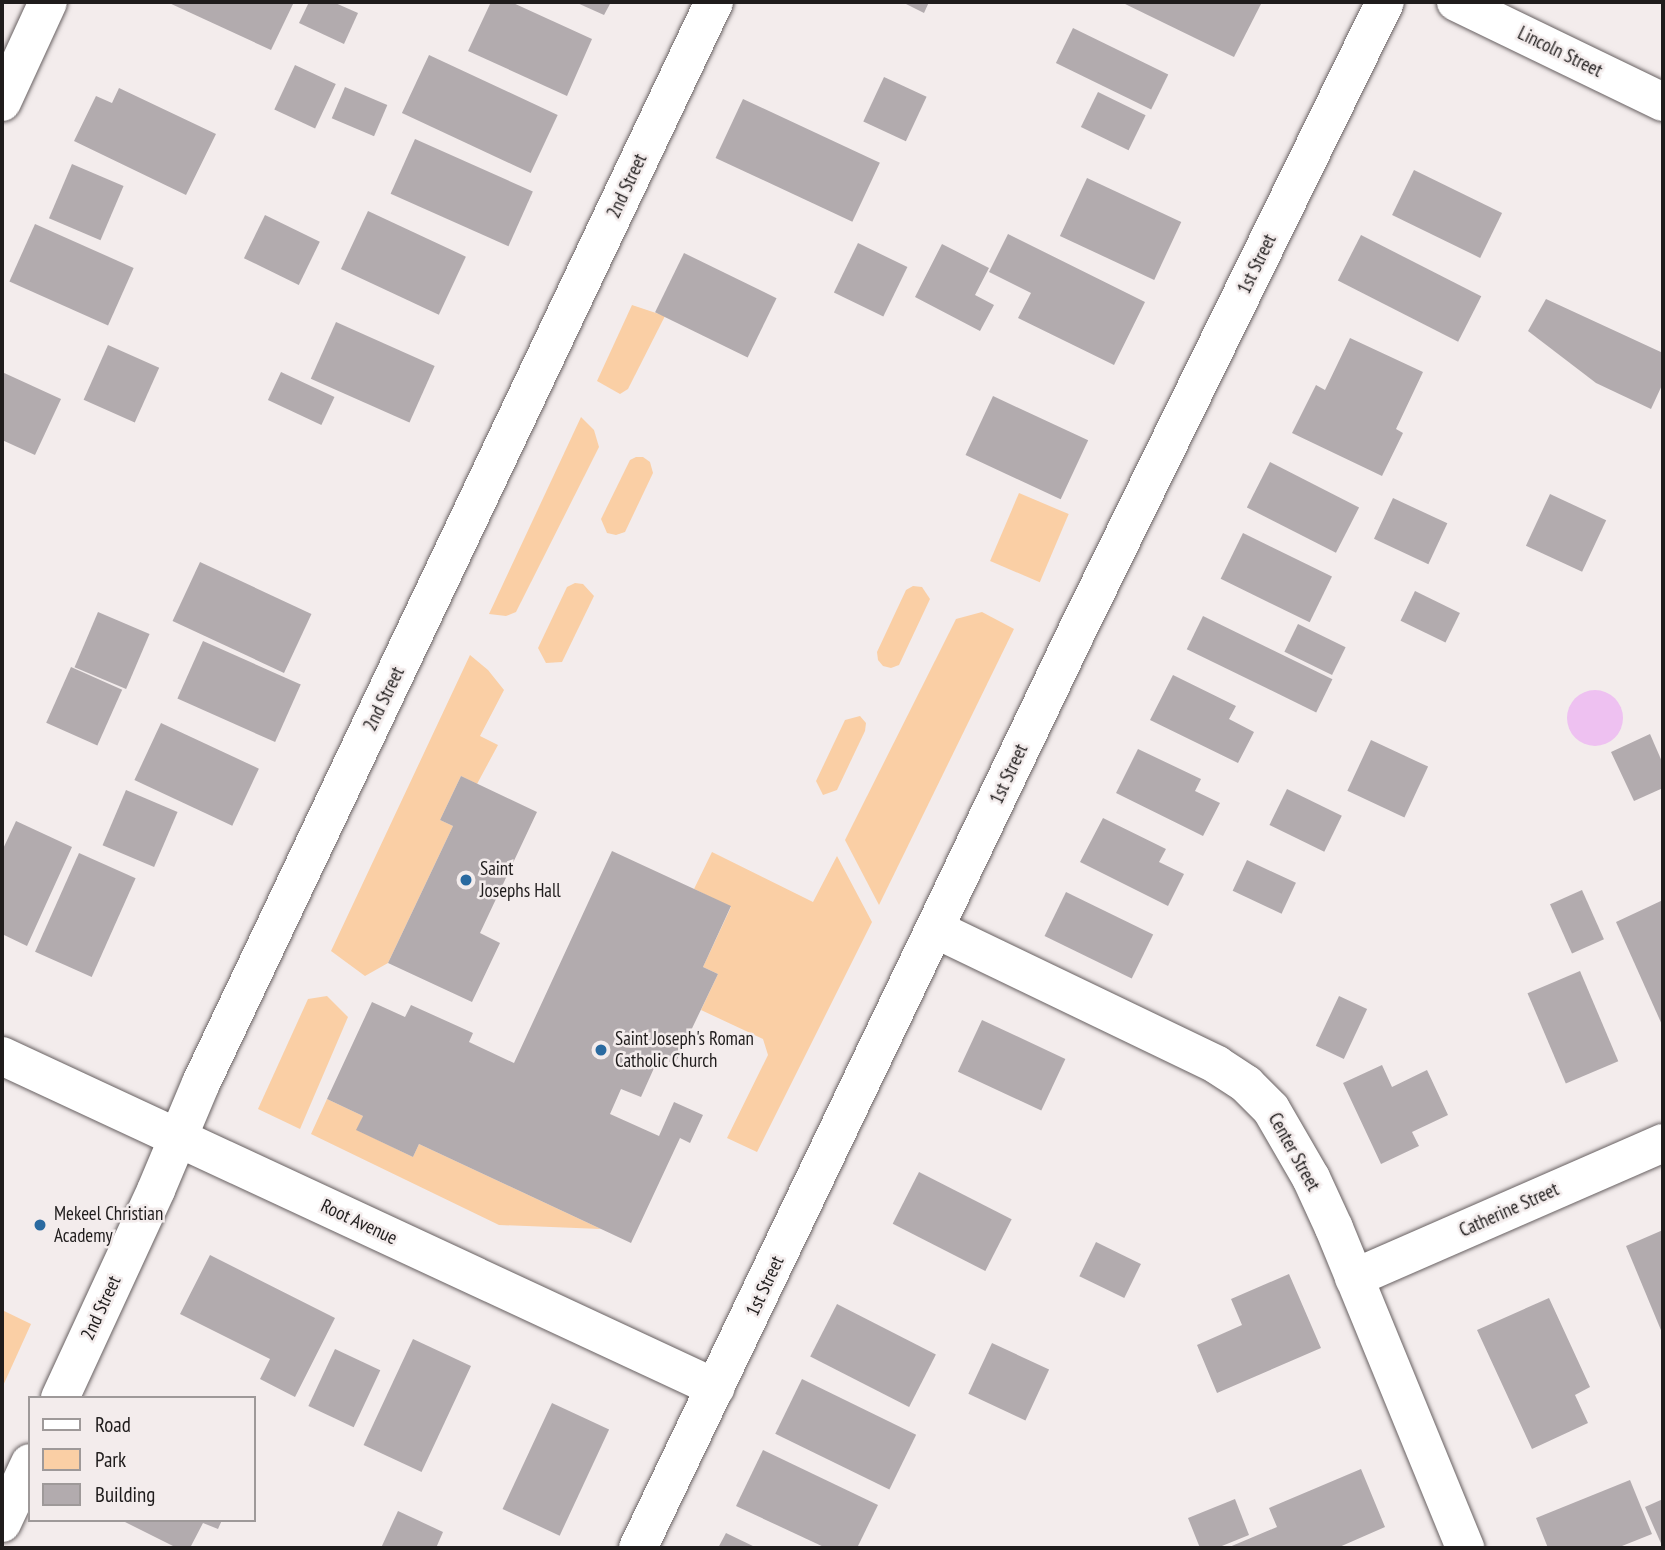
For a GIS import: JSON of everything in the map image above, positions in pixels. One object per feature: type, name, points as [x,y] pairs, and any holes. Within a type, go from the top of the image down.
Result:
[{"type":"street","points":[[2,102],[48,2]]},
{"type":"street","name":"2nd Street","points":[[61,1396],[201,1083],[714,2]]},
{"type":"street","name":"1st Street","points":[[638,1548],[1385,2]]},
{"type":"street","name":"Lincoln Street","points":[[1456,2],[1663,102]]},
{"type":"street","name":"Center Street","points":[[935,929],[1217,1065],[1246,1084],[1271,1108],[1311,1178],[1465,1548]]},
{"type":"street","name":"Root Avenue","points":[[2,1056],[716,1388]]},
{"type":"street","name":"Catherine Street","points":[[1354,1278],[1663,1143]]},
{"type":"street","points":[[2,1523],[28,1467]]},
{"type":"green space","points":[[632,305],[665,316],[628,389],[620,394],[597,381]]},
{"type":"green space","points":[[581,417],[594,430],[599,447],[516,612],[506,616],[489,614]]},
{"type":"green space","points":[[643,457],[650,462],[653,473],[625,532],[616,535],[607,533],[601,519],[630,460]]},
{"type":"green space","points":[[1019,493],[1069,514],[1040,582],[990,561]]},
{"type":"green space","points":[[575,583],[583,584],[594,596],[562,662],[546,663],[538,648],[567,587]]},
{"type":"green space","points":[[913,586],[922,587],[930,599],[899,665],[891,668],[883,666],[878,660],[877,652],[906,590]]},
{"type":"green space","points":[[982,612],[1014,629],[879,905],[845,840],[956,619]]},
{"type":"green space","points":[[470,655],[488,670],[504,690],[480,736],[498,745],[477,784],[461,776],[440,820],[453,826],[388,963],[365,976],[331,951]]},
{"type":"green space","points":[[860,716],[866,723],[865,731],[837,790],[823,795],[816,781],[845,720]]},
{"type":"green space","points":[[712,852],[813,902],[837,856],[872,922],[757,1152],[727,1138],[768,1055],[763,1039],[701,1010],[718,974],[703,967],[731,907],[694,889]]},
{"type":"green space","points":[[327,996],[348,1017],[300,1129],[258,1109],[308,999]]},
{"type":"green space","points":[[327,1099],[363,1116],[357,1130],[413,1157],[419,1144],[601,1229],[499,1225],[311,1134]]},
{"type":"green space","points":[[2,1310],[31,1324],[2,1388]]},
{"type":"shaded area","points":[[1589,690],[1601,690],[1611,694],[1619,702],[1623,718],[1619,734],[1611,742],[1601,746],[1589,746],[1579,742],[1571,734],[1567,724],[1567,712],[1571,702],[1579,694]]},
{"type":"building","points":[[167,2],[294,2],[271,50]]},
{"type":"building","points":[[309,2],[333,2],[358,13],[344,44],[299,23]]},
{"type":"building","points":[[491,2],[511,2],[592,39],[567,96],[468,51]]},
{"type":"building","points":[[575,2],[611,2],[604,15]]},
{"type":"building","points":[[902,2],[929,2],[924,13]]},
{"type":"building","points":[[1121,2],[1262,2],[1234,57]]},
{"type":"building","points":[[1073,28],[1168,74],[1151,110],[1056,63]]},
{"type":"building","points":[[429,55],[558,115],[531,173],[402,113]]},
{"type":"building","points":[[295,65],[336,84],[315,128],[274,109]]},
{"type":"building","points":[[884,77],[927,97],[906,141],[863,121]]},
{"type":"building","points":[[345,87],[387,105],[374,136],[332,118]]},
{"type":"building","points":[[119,88],[216,134],[186,195],[74,141],[96,96],[112,103]]},
{"type":"building","points":[[1098,92],[1146,115],[1129,150],[1081,127]]},
{"type":"building","points":[[743,99],[880,163],[852,222],[716,158]]},
{"type":"building","points":[[415,139],[533,191],[508,246],[391,194]]},
{"type":"building","points":[[72,164],[124,186],[100,240],[49,218]]},
{"type":"building","points":[[1414,170],[1502,213],[1480,258],[1392,215]]},
{"type":"building","points":[[1087,178],[1181,222],[1154,280],[1060,236]]},
{"type":"building","points":[[368,211],[466,257],[439,315],[341,269]]},
{"type":"building","points":[[265,215],[320,242],[299,285],[244,258]]},
{"type":"building","points":[[35,224],[134,268],[108,325],[9,282]]},
{"type":"building","points":[[1008,234],[1145,302],[1114,365],[1018,318],[1031,293],[989,272]]},
{"type":"building","points":[[1361,235],[1481,296],[1458,342],[1338,280]]},
{"type":"building","points":[[858,243],[907,267],[883,317],[834,292]]},
{"type":"building","points":[[942,244],[989,268],[975,295],[994,305],[980,331],[915,297]]},
{"type":"building","points":[[684,253],[777,298],[748,357],[655,312]]},
{"type":"building","points":[[1546,299],[1663,353],[1663,383],[1651,409],[1596,383],[1528,331]]},
{"type":"building","points":[[336,322],[435,366],[409,423],[311,379]]},
{"type":"building","points":[[1350,338],[1423,372],[1396,429],[1403,433],[1382,476],[1292,433],[1316,385],[1325,390]]},
{"type":"building","points":[[108,345],[159,368],[135,423],[84,400]]},
{"type":"building","points":[[2,372],[61,399],[35,455],[2,440]]},
{"type":"building","points":[[281,372],[334,397],[321,425],[268,400]]},
{"type":"building","points":[[993,396],[1088,440],[1061,499],[966,455]]},
{"type":"building","points":[[1270,462],[1359,507],[1336,553],[1247,507]]},
{"type":"building","points":[[1550,494],[1606,520],[1582,572],[1526,546]]},
{"type":"building","points":[[1393,498],[1447,523],[1428,564],[1374,539]]},
{"type":"building","points":[[1243,533],[1332,576],[1310,622],[1221,579]]},
{"type":"building","points":[[200,562],[311,614],[284,673],[173,621]]},
{"type":"building","points":[[1415,591],[1460,613],[1445,643],[1401,621]]},
{"type":"building","points":[[98,612],[150,634],[126,689],[75,667]]},
{"type":"building","points":[[1203,616],[1332,679],[1316,712],[1187,649]]},
{"type":"building","points":[[1298,624],[1346,647],[1332,675],[1284,652]]},
{"type":"building","points":[[203,641],[301,685],[275,742],[177,699]]},
{"type":"building","points":[[71,667],[122,690],[97,746],[46,723]]},
{"type":"building","points":[[1173,675],[1236,706],[1229,719],[1254,732],[1238,763],[1150,720]]},
{"type":"building","points":[[161,723],[259,769],[232,826],[134,780]]},
{"type":"building","points":[[1650,734],[1663,764],[1663,788],[1634,801],[1611,752]]},
{"type":"building","points":[[1371,740],[1428,767],[1404,817],[1347,791]]},
{"type":"building","points":[[1138,749],[1201,779],[1195,791],[1220,803],[1203,836],[1116,793]]},
{"type":"building","name":"Saint Josephs Hall","points":[[461,776],[537,812],[480,933],[500,943],[472,1002],[388,963],[453,826],[440,820]]},
{"type":"building","points":[[1287,789],[1342,816],[1324,852],[1269,825]]},
{"type":"building","points":[[126,790],[178,812],[154,867],[103,845]]},
{"type":"building","points":[[1103,818],[1166,849],[1159,862],[1184,874],[1168,906],[1080,862]]},
{"type":"building","points":[[16,821],[72,847],[27,946],[2,934],[2,851]]},
{"type":"building","name":"Saint Joseph's Roman Catholic Church","points":[[612,851],[731,906],[703,967],[718,974],[675,1064],[659,1057],[641,1097],[621,1089],[610,1114],[659,1136],[674,1102],[703,1115],[690,1143],[680,1138],[631,1243],[419,1144],[413,1157],[356,1130],[363,1116],[327,1099],[372,1002],[405,1017],[411,1005],[473,1033],[469,1042],[514,1063]]},
{"type":"building","points":[[79,853],[136,878],[92,977],[35,952]]},
{"type":"building","points":[[1247,860],[1296,883],[1282,914],[1233,891]]},
{"type":"building","points":[[1582,890],[1604,939],[1572,954],[1550,904]]},
{"type":"building","points":[[1066,892],[1153,935],[1132,979],[1045,936]]},
{"type":"building","points":[[1663,900],[1663,1027],[1616,922]]},
{"type":"building","points":[[1580,971],[1618,1061],[1566,1083],[1528,993]]},
{"type":"building","points":[[1339,996],[1367,1009],[1344,1059],[1316,1046]]},
{"type":"building","points":[[982,1020],[1065,1059],[1041,1111],[958,1072]]},
{"type":"building","points":[[1382,1065],[1392,1087],[1427,1070],[1448,1115],[1412,1132],[1419,1146],[1381,1164],[1343,1083]]},
{"type":"building","points":[[919,1172],[1012,1219],[985,1271],[893,1224]]},
{"type":"building","points":[[1663,1230],[1663,1335],[1626,1246]]},
{"type":"building","points":[[1096,1242],[1141,1264],[1124,1298],[1079,1276]]},
{"type":"building","points":[[210,1255],[335,1318],[295,1397],[260,1379],[270,1359],[180,1314]]},
{"type":"building","points":[[1289,1274],[1321,1348],[1217,1393],[1197,1345],[1242,1325],[1231,1299]]},
{"type":"building","points":[[1549,1298],[1590,1387],[1575,1395],[1588,1423],[1532,1449],[1477,1330]]},
{"type":"building","points":[[837,1304],[936,1354],[909,1407],[810,1357]]},
{"type":"building","points":[[413,1339],[471,1366],[422,1472],[364,1445]]},
{"type":"building","points":[[992,1343],[1049,1370],[1025,1420],[968,1394]]},
{"type":"building","points":[[335,1349],[380,1370],[354,1427],[308,1406]]},
{"type":"building","points":[[802,1379],[916,1435],[889,1489],[775,1434]]},
{"type":"building","points":[[552,1403],[609,1430],[560,1536],[503,1509]]},
{"type":"building","points":[[763,1450],[878,1505],[857,1548],[826,1548],[736,1506]]},
{"type":"building","points":[[1361,1469],[1385,1527],[1337,1548],[1227,1548],[1277,1527],[1269,1508]]},
{"type":"building","points":[[1630,1480],[1652,1534],[1617,1548],[1548,1548],[1536,1518]]},
{"type":"building","points":[[1235,1499],[1249,1535],[1217,1548],[1200,1548],[1188,1518]]},
{"type":"building","points":[[1663,1499],[1663,1548],[1645,1507]]},
{"type":"building","points":[[398,1511],[443,1532],[436,1548],[381,1548]]},
{"type":"building","points":[[125,1522],[221,1522],[218,1529],[203,1523],[190,1548],[177,1548]]},
{"type":"building","points":[[726,1533],[757,1548],[718,1548]]},
{"type":"place","name":"Saint Josephs Hall","points":[[466,880]]},
{"type":"place","name":"Saint Joseph's Roman Catholic Church","points":[[601,1050]]},
{"type":"place","name":"Mekeel Christian Academy","points":[[40,1225]]}]
